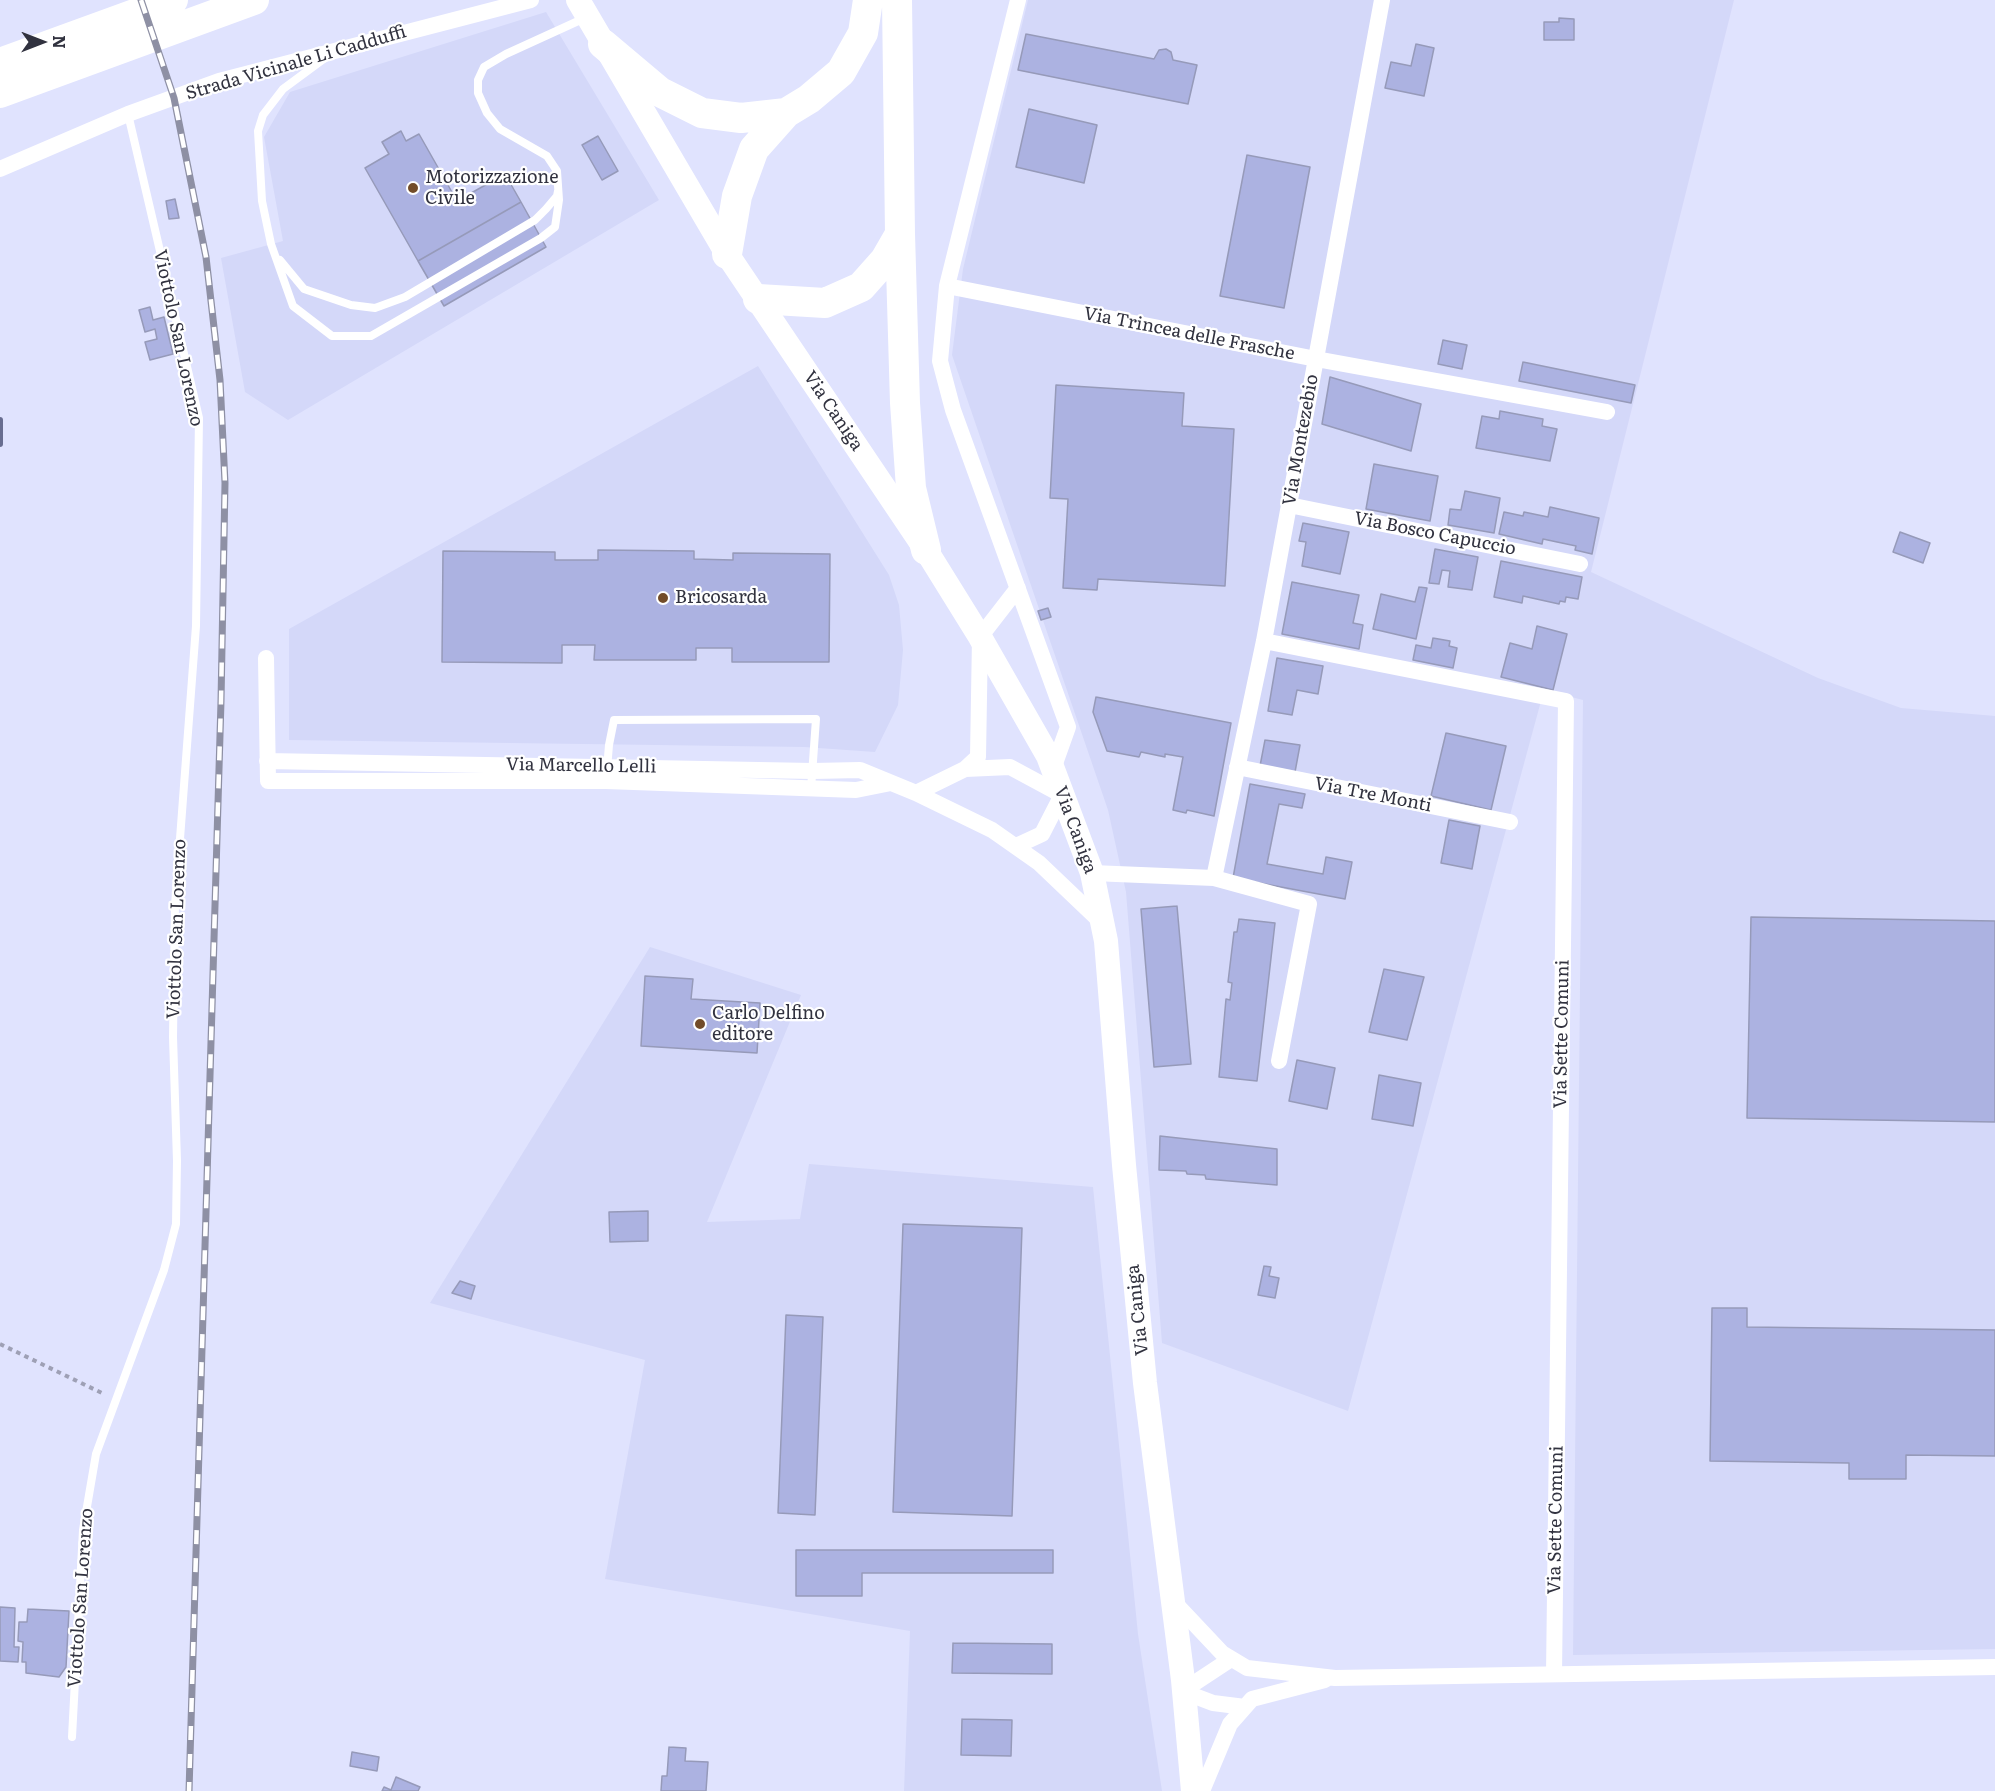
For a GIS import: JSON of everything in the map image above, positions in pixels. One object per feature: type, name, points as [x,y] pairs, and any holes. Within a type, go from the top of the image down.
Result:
[{"type":"highway","points":[[0,93],[101,41],[173,0]]},
{"type":"highway","points":[[0,63],[203,18],[254,0]]},
{"type":"highway","points":[[727,254],[737,196],[754,149],[786,113],[809,99],[841,72],[863,33],[868,0]]},
{"type":"highway","points":[[897,0],[905,403],[911,488],[926,550]]},
{"type":"highway","points":[[603,44],[660,92],[702,113],[741,118],[786,113]]},
{"type":"highway","points":[[758,299],[825,303],[861,287],[885,260],[900,234]]},
{"type":"street","name":"Strada Vicinale Li Cadduffi","points":[[0,169],[128,114],[219,81],[531,0]]},
{"type":"street","points":[[1018,0],[947,286],[940,361],[953,410],[1068,727],[1053,770]]},
{"type":"street","name":"Via Montezebio","points":[[1214,878],[1264,641],[1382,0]]},
{"type":"street","name":"Via Caniga","points":[[583,9],[727,254],[926,550],[980,638],[1048,756],[1092,873],[1106,941],[1145,1383],[1184,1692],[1193,1791]]},
{"type":"street","name":"Via Trincea delle Frasche","points":[[947,286],[1316,359],[1607,412]]},
{"type":"street","name":"Via Bosco Capuccio","points":[[1289,505],[1580,564]]},
{"type":"street","points":[[916,793],[965,769],[978,757],[980,638],[1018,588]]},
{"type":"street","name":"Via Sette Comuni","points":[[1264,641],[1566,701],[1554,1674]]},
{"type":"street","points":[[266,658],[267,761]]},
{"type":"street","name":"Via Marcello Lelli","points":[[891,783],[856,790],[811,789],[607,774],[267,761],[268,781],[607,774],[860,770],[916,793],[992,830],[1039,863],[1103,924]]},
{"type":"street","points":[[965,769],[1010,766],[1062,795],[1042,834],[1016,846]]},
{"type":"street","name":"Via Tre Monti","points":[[1237,767],[1510,822]]},
{"type":"street","points":[[1092,873],[1214,878],[1309,904],[1279,1061]]},
{"type":"street","points":[[1173,1601],[1222,1653],[1247,1668],[1335,1678],[1995,1667]]},
{"type":"street","points":[[1231,1659],[1184,1692],[1213,1703],[1245,1707]]},
{"type":"street","points":[[1202,1791],[1230,1724],[1252,1699],[1335,1678]]},
{"type":"lane","points":[[334,51],[283,89],[263,115],[258,132],[262,201],[271,244],[292,306],[332,336],[371,336],[541,238],[555,227],[559,200],[556,171],[547,156],[500,129],[486,113],[478,93],[478,80],[484,67],[583,9]]},
{"type":"lane","name":"Viottolo San Lorenzo","points":[[72,1737],[83,1530],[96,1454],[164,1270],[176,1224],[177,1161],[173,1037],[175,905],[196,626],[199,418],[128,114]]},
{"type":"lane","points":[[271,244],[282,264],[304,289],[351,305],[375,308],[405,297],[535,220],[557,195],[558,188]]},
{"type":"lane","points":[[607,774],[614,720],[816,719],[811,789]]},
{"type":"path","points":[[0,1344],[116,1399]]},
{"type":"shaded area","points":[[1028,0],[1734,0],[1591,572],[1818,678],[1901,708],[1995,716],[1995,1649],[1573,1655],[1583,700],[1544,690],[1348,1411],[1162,1343],[1126,892],[1108,810],[952,355],[963,269]]},
{"type":"shaded area","points":[[546,12],[659,200],[288,420],[245,392],[221,258],[283,241],[264,137],[290,92]]},
{"type":"shaded area","points":[[758,366],[889,575],[899,605],[903,650],[898,705],[875,752],[804,747],[289,740],[289,629]]},
{"type":"shaded area","points":[[650,947],[801,995],[707,1222],[800,1219],[809,1164],[1093,1187],[1138,1634],[1162,1791],[904,1791],[910,1631],[605,1579],[645,1360],[430,1303]]},
{"type":"building","points":[[1559,18],[1574,19],[1574,40],[1544,40],[1544,22],[1559,22]]},
{"type":"building","points":[[1026,34],[1154,59],[1159,50],[1166,49],[1171,52],[1173,60],[1197,65],[1188,104],[1018,70]]},
{"type":"building","points":[[1416,44],[1434,48],[1424,96],[1385,88],[1391,62],[1411,66]]},
{"type":"building","points":[[1029,109],[1097,125],[1084,183],[1016,167]]},
{"type":"building","name":"Motorizzazione Civile","points":[[401,131],[406,141],[419,134],[457,201],[505,174],[521,202],[418,261],[365,168],[389,154],[382,142]]},
{"type":"building","points":[[598,136],[618,171],[602,180],[582,145]]},
{"type":"building","points":[[1247,155],[1310,167],[1284,308],[1220,296]]},
{"type":"building","points":[[175,199],[179,218],[169,219],[166,201]]},
{"type":"building","points":[[521,202],[546,247],[444,306],[418,261]]},
{"type":"building","points":[[150,307],[153,320],[164,317],[173,354],[150,360],[145,342],[157,339],[155,329],[145,332],[139,310]]},
{"type":"building","points":[[1443,340],[1467,345],[1462,369],[1438,364]]},
{"type":"building","points":[[1523,362],[1635,385],[1631,403],[1519,381]]},
{"type":"building","points":[[1330,377],[1421,404],[1411,451],[1322,424]]},
{"type":"building","points":[[1056,385],[1184,393],[1182,426],[1234,429],[1225,586],[1098,579],[1097,590],[1063,588],[1068,499],[1050,498]]},
{"type":"building","points":[[1500,411],[1543,419],[1542,426],[1557,429],[1550,461],[1476,448],[1482,416],[1499,419]]},
{"type":"building","points":[[1374,464],[1438,476],[1430,521],[1366,509]]},
{"type":"building","points":[[1465,491],[1500,498],[1494,533],[1448,525],[1450,509],[1461,510]]},
{"type":"building","points":[[1550,507],[1599,518],[1592,554],[1575,550],[1576,546],[1543,539],[1542,544],[1499,534],[1504,512],[1523,516],[1524,512],[1548,517]]},
{"type":"building","points":[[1303,523],[1349,532],[1340,574],[1302,566],[1306,542],[1299,541]]},
{"type":"building","points":[[1900,532],[1930,543],[1923,563],[1893,552]]},
{"type":"building","points":[[1435,549],[1478,557],[1472,590],[1448,587],[1450,571],[1442,570],[1439,584],[1429,583]]},
{"type":"building","points":[[598,550],[694,551],[694,559],[733,560],[733,553],[830,554],[829,662],[732,662],[732,648],[696,648],[696,660],[594,660],[595,645],[562,645],[562,663],[442,662],[443,551],[555,552],[555,560],[598,560]]},
{"type":"building","points":[[1501,561],[1582,577],[1578,599],[1566,597],[1565,602],[1560,601],[1559,604],[1523,596],[1522,603],[1494,597]]},
{"type":"building","points":[[1292,582],[1359,595],[1353,623],[1363,625],[1359,649],[1282,634]]},
{"type":"building","points":[[1419,587],[1427,588],[1416,639],[1373,629],[1381,594],[1415,602]]},
{"type":"building","points":[[1048,608],[1051,617],[1041,620],[1038,611]]},
{"type":"building","points":[[1537,626],[1567,634],[1553,690],[1501,677],[1510,643],[1532,649]]},
{"type":"building","points":[[1433,638],[1450,641],[1449,646],[1457,648],[1453,668],[1413,660],[1416,645],[1431,648]]},
{"type":"building","points":[[1277,658],[1323,666],[1318,694],[1297,690],[1292,715],[1268,711]]},
{"type":"building","points":[[1096,697],[1231,723],[1214,816],[1187,810],[1186,813],[1173,810],[1183,757],[1165,754],[1165,757],[1141,752],[1139,757],[1107,751],[1093,712]]},
{"type":"building","points":[[1446,733],[1506,746],[1491,810],[1431,796]]},
{"type":"building","points":[[1265,740],[1300,745],[1295,772],[1260,766]]},
{"type":"building","points":[[1250,784],[1305,794],[1302,808],[1279,804],[1267,864],[1323,874],[1326,857],[1352,862],[1345,899],[1233,878]]},
{"type":"building","points":[[1449,820],[1480,826],[1472,869],[1441,863]]},
{"type":"building","points":[[1177,906],[1191,1064],[1154,1067],[1141,909]]},
{"type":"building","points":[[1751,917],[1995,921],[1995,1122],[1747,1118]]},
{"type":"building","points":[[1239,919],[1275,923],[1257,1081],[1219,1077],[1226,999],[1230,1000],[1232,983],[1228,982],[1234,932],[1237,932]]},
{"type":"building","points":[[1384,969],[1424,977],[1407,1040],[1369,1032]]},
{"type":"building","name":"Carlo Delfino editore","points":[[645,976],[693,979],[691,999],[760,1003],[757,1053],[641,1046]]},
{"type":"building","points":[[1297,1060],[1335,1068],[1327,1109],[1289,1101]]},
{"type":"building","points":[[1379,1075],[1421,1083],[1413,1126],[1372,1119]]},
{"type":"building","points":[[1160,1136],[1277,1149],[1277,1185],[1206,1179],[1205,1175],[1187,1174],[1186,1171],[1159,1170]]},
{"type":"building","points":[[648,1211],[648,1241],[610,1242],[609,1212]]},
{"type":"building","points":[[903,1224],[1022,1228],[1012,1516],[893,1512]]},
{"type":"building","points":[[1264,1266],[1271,1267],[1269,1276],[1279,1278],[1275,1298],[1258,1295]]},
{"type":"building","points":[[460,1281],[475,1286],[471,1299],[452,1293]]},
{"type":"building","points":[[1712,1308],[1747,1308],[1747,1327],[1995,1330],[1995,1456],[1906,1455],[1906,1479],[1849,1479],[1849,1463],[1710,1461]]},
{"type":"building","points":[[786,1315],[823,1317],[815,1515],[778,1513]]},
{"type":"building","points":[[796,1550],[1053,1550],[1053,1573],[862,1573],[862,1596],[796,1596]]},
{"type":"building","points":[[0,1607],[15,1608],[14,1647],[19,1647],[18,1662],[0,1661]]},
{"type":"building","points":[[28,1609],[69,1611],[66,1667],[59,1677],[26,1673],[26,1662],[22,1662],[23,1642],[18,1641],[19,1622],[27,1622]]},
{"type":"building","points":[[953,1643],[1052,1644],[1052,1674],[952,1673]]},
{"type":"building","points":[[962,1719],[1012,1720],[1011,1756],[961,1755]]},
{"type":"building","points":[[669,1747],[686,1748],[685,1761],[708,1762],[706,1791],[661,1791],[662,1776],[667,1776]]},
{"type":"building","points":[[352,1752],[379,1757],[377,1771],[350,1766]]},
{"type":"building","points":[[396,1777],[420,1787],[418,1791],[382,1791],[384,1787],[391,1790]]},
{"type":"waterway","points":[[0,420],[0,444]]},
{"type":"railway","points":[[141,0],[174,98],[206,257],[220,380],[225,483],[221,701],[189,1791]]},
{"type":"place","name":"Motorizzazione Civile","points":[[413,188]]},
{"type":"place","name":"Bricosarda","points":[[663,598]]},
{"type":"place","name":"Carlo Delfino editore","points":[[700,1024]]}]
